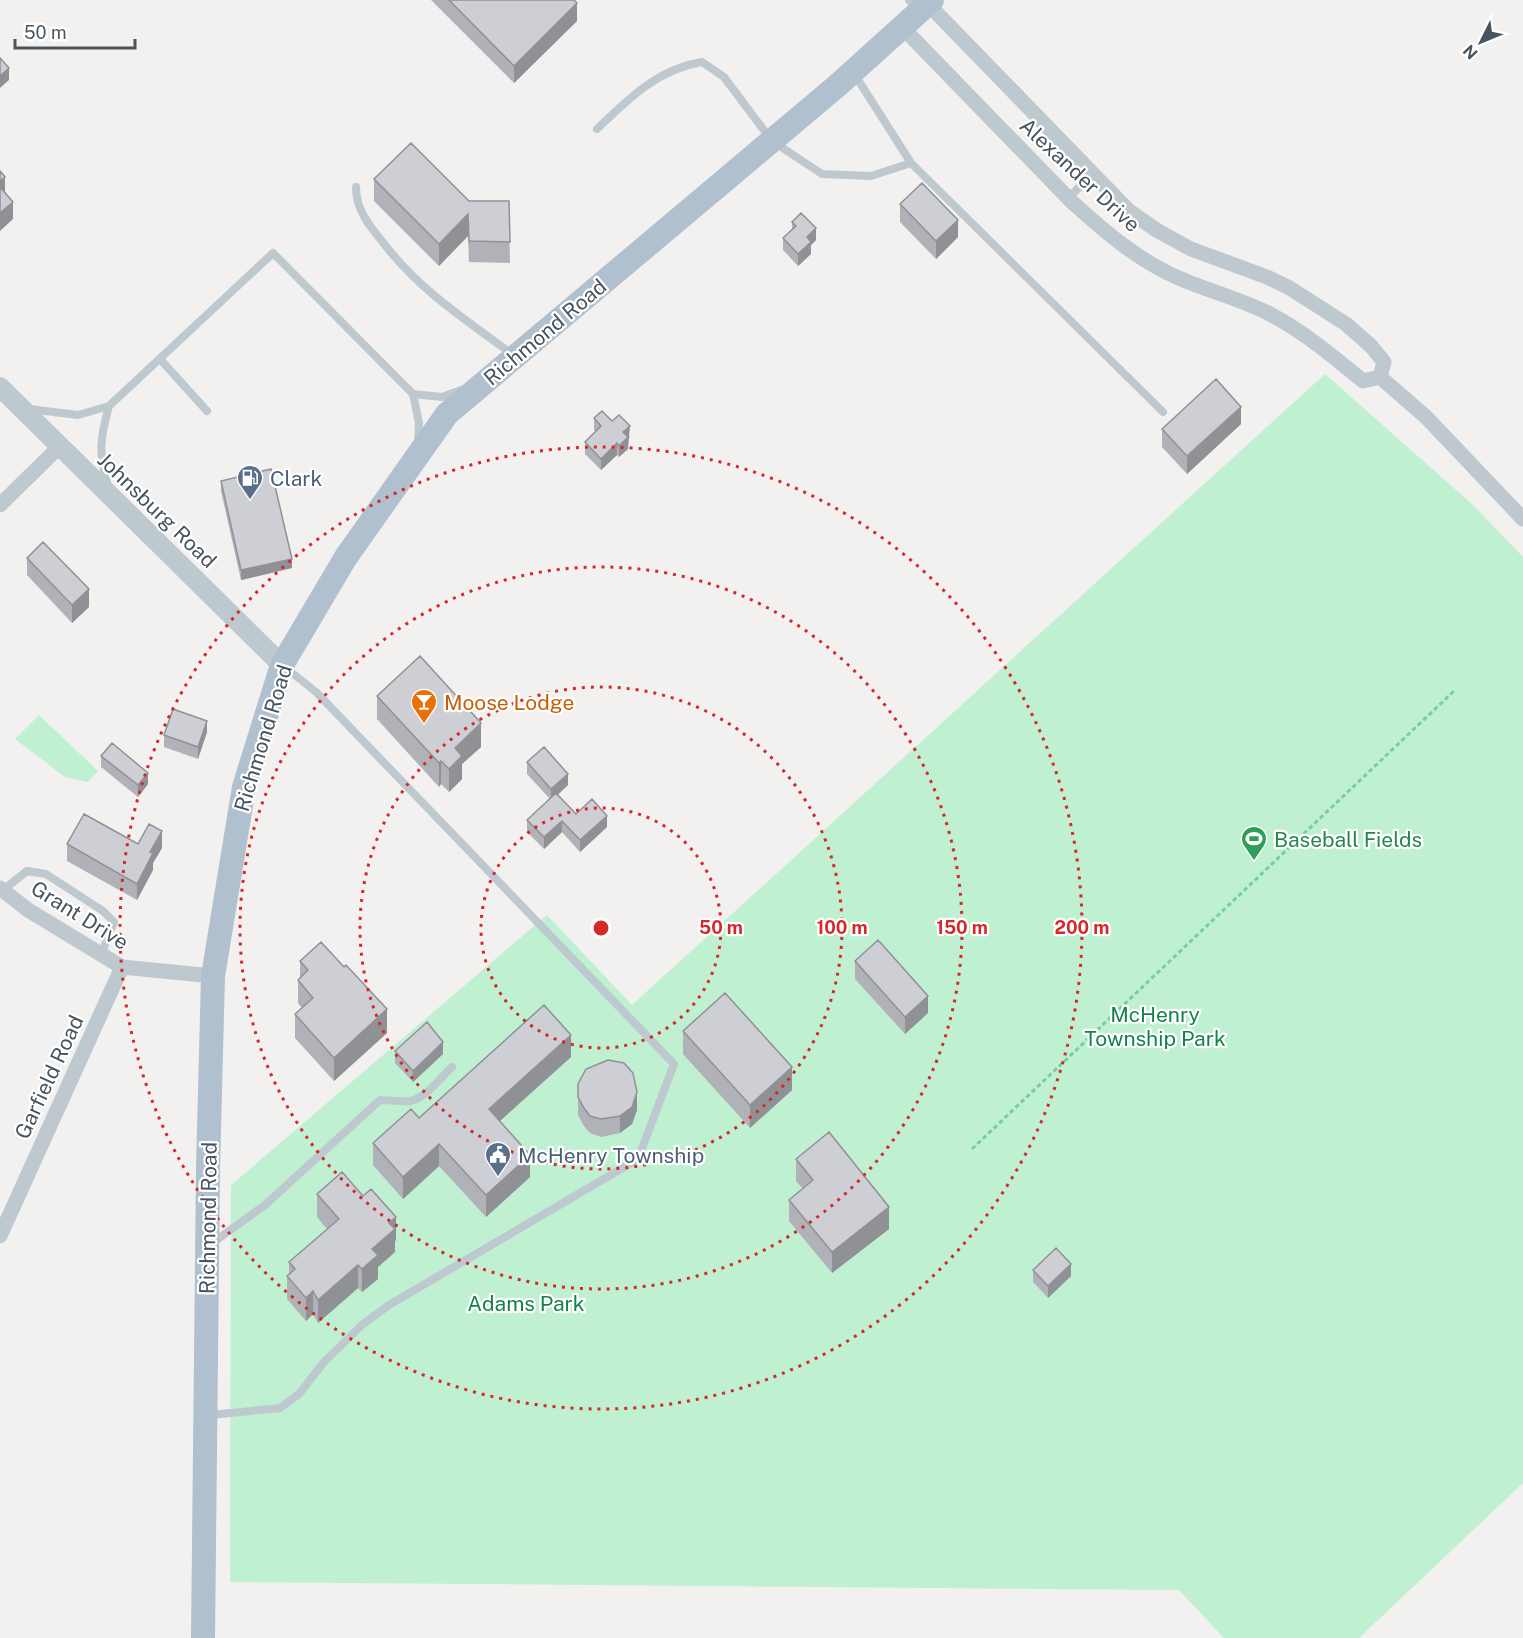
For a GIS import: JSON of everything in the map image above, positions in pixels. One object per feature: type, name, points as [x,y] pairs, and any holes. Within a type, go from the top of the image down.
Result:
[{"type":"main road","name":"Richmond Road","points":[[203,1638],[207,1246],[213,976],[244,787],[282,665],[346,557],[447,414],[772,141],[853,71],[918,8]]},
{"type":"street","name":"Alexander Drive","points":[[918,8],[1129,211],[1158,231],[1191,249],[1288,287],[1346,324],[1371,346],[1384,362],[1380,377],[1363,381],[1311,340],[1270,314],[1172,275],[1145,260],[1101,229],[1068,198],[918,8]]},
{"type":"street","points":[[1380,377],[1426,417],[1523,519]]},
{"type":"street","name":"Johnsburg Road","points":[[0,387],[282,665]]},
{"type":"street","points":[[0,505],[59,447]]},
{"type":"street","name":"Grant Drive","points":[[2,889],[28,910],[122,967],[213,976]]},
{"type":"street","name":"Garfield Road","points":[[0,1236],[122,967]]},
{"type":"lane","points":[[597,129],[635,93],[682,65],[702,62],[724,77],[772,141],[822,174],[871,176],[911,163]]},
{"type":"lane","points":[[853,71],[911,163],[1163,412]]},
{"type":"lane","points":[[1068,198],[1093,174]]},
{"type":"lane","points":[[356,188],[356,200],[366,222],[419,284],[515,357]]},
{"type":"lane","points":[[20,408],[78,415],[109,406],[273,253],[413,394],[419,423],[418,455]]},
{"type":"lane","points":[[160,359],[207,411]]},
{"type":"lane","points":[[413,394],[442,397],[486,381]]},
{"type":"lane","points":[[109,406],[101,435],[101,463],[112,498]]},
{"type":"lane","points":[[205,1416],[280,1408],[298,1394],[324,1362],[362,1325],[389,1305],[638,1159],[674,1064],[316,692],[282,665]]},
{"type":"lane","points":[[2,889],[27,872],[46,874],[103,911],[114,922],[101,954]]},
{"type":"lane","points":[[207,1246],[264,1205],[380,1101],[396,1099],[408,1101],[421,1096],[452,1067]]},
{"type":"path","points":[[972,1149],[1454,691]]},
{"type":"green space","name":"McHenry Township Park","points":[[1325,374],[1473,505],[1523,557],[1523,1483],[1359,1638],[1224,1638],[1179,1590],[230,1582],[231,1185],[547,915],[632,1005]]},
{"type":"green space","points":[[39,715],[98,771],[88,782],[65,777],[15,739]]},
{"type":"building","points":[[449,0],[574,0],[577,3],[514,66]]},
{"type":"building","points":[[0,58],[9,68],[0,76]]},
{"type":"building","points":[[411,143],[469,201],[509,201],[510,242],[469,241],[468,214],[439,244],[374,179]]},
{"type":"building","points":[[0,171],[5,177],[0,181]]},
{"type":"building","points":[[922,183],[958,220],[936,241],[900,204]]},
{"type":"building","points":[[0,187],[13,202],[0,213]]},
{"type":"building","points":[[801,213],[816,228],[807,237],[811,242],[798,254],[783,238],[796,226],[792,222]]},
{"type":"building","points":[[1216,379],[1241,407],[1187,456],[1162,429]]},
{"type":"building","points":[[602,411],[612,421],[619,415],[630,426],[623,432],[628,437],[619,446],[617,443],[601,459],[585,442],[601,426],[594,418]]},
{"type":"building","points":[[271,469],[292,559],[241,570],[221,481]]},
{"type":"building","points":[[43,542],[89,589],[72,605],[27,558]]},
{"type":"building","points":[[420,656],[481,723],[455,748],[462,756],[449,769],[441,761],[439,763],[377,696]]},
{"type":"building","points":[[173,709],[207,721],[198,747],[164,735]]},
{"type":"building","points":[[112,743],[148,773],[138,785],[101,756]]},
{"type":"building","points":[[544,747],[568,774],[551,789],[527,762]]},
{"type":"building","points":[[556,793],[576,814],[592,799],[607,816],[580,840],[562,821],[544,837],[527,820]]},
{"type":"building","points":[[84,814],[138,844],[149,824],[162,831],[150,852],[153,853],[137,884],[67,844]]},
{"type":"building","points":[[878,940],[928,996],[905,1017],[855,961]]},
{"type":"building","points":[[321,942],[387,1009],[334,1058],[295,1014],[313,998],[298,980],[308,970],[300,961]]},
{"type":"building","points":[[725,993],[792,1067],[750,1105],[683,1031]]},
{"type":"building","points":[[544,1005],[571,1035],[489,1109],[530,1155],[486,1195],[439,1144],[403,1177],[373,1143],[411,1109],[419,1118]]},
{"type":"building","points":[[427,1022],[443,1042],[413,1071],[395,1051]]},
{"type":"building","points":[[608,1060],[624,1063],[633,1073],[637,1092],[632,1107],[620,1116],[601,1119],[590,1116],[584,1108],[578,1097],[578,1084],[586,1069]]},
{"type":"building","points":[[829,1132],[889,1207],[832,1252],[789,1200],[813,1180],[796,1159]]},
{"type":"building","points":[[342,1172],[363,1196],[371,1189],[396,1217],[389,1223],[395,1229],[372,1249],[378,1255],[362,1269],[358,1265],[318,1300],[313,1291],[306,1298],[287,1276],[295,1269],[289,1262],[339,1219],[317,1194]]},
{"type":"building","points":[[1056,1248],[1071,1264],[1048,1286],[1033,1270]]},
{"type":"place","name":"Clark","points":[[250,501]]},
{"type":"place","name":"Moose Lodge","points":[[424,725]]},
{"type":"place","name":"Baseball Fields","points":[[1254,862]]},
{"type":"place","name":"McHenry Township","points":[[498,1178]]},
{"type":"park label","name":"Adams Park","points":[[526,1303]]}]
